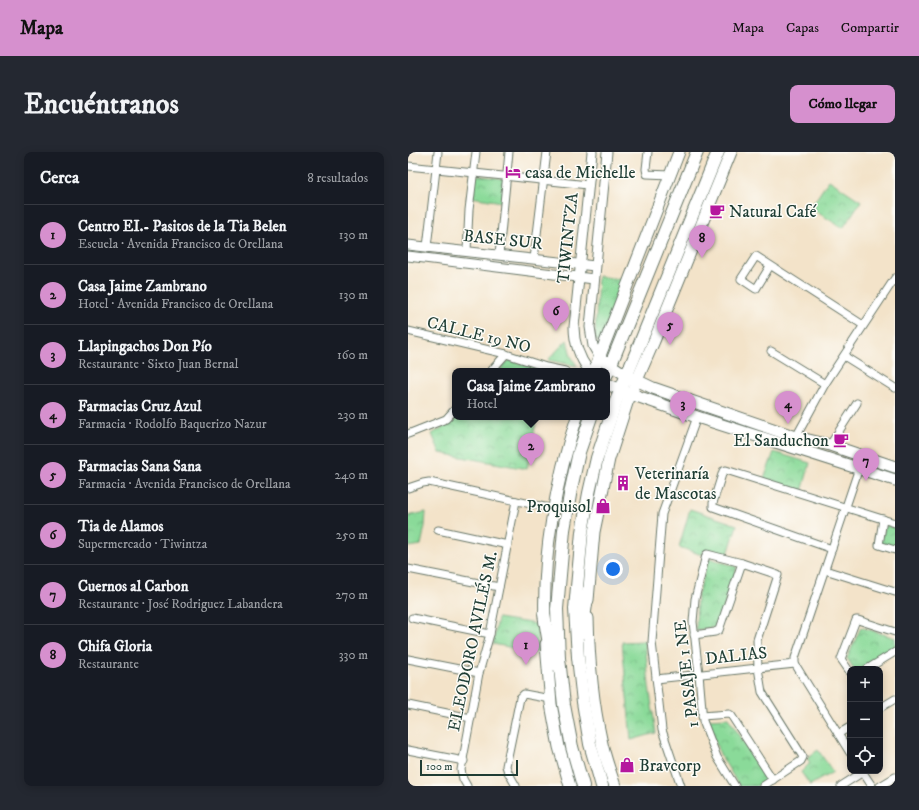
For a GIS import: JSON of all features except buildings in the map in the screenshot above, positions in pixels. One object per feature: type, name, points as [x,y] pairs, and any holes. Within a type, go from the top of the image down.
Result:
[{"type":"highway","points":[[610,368],[697,152]]},
{"type":"highway","points":[[602,786],[590,744],[583,702],[575,609],[582,532],[589,493],[597,458],[632,378],[718,152]]},
{"type":"highway","points":[[583,786],[572,747],[562,685],[559,658],[557,609],[560,564],[571,489],[579,452],[590,420]]},
{"type":"highway","points":[[578,657],[588,591]]},
{"type":"highway","points":[[544,614],[550,650],[562,685]]},
{"type":"main road","points":[[595,368],[679,152]]},
{"type":"main road","points":[[632,378],[731,152]]},
{"type":"main road","points":[[600,358],[608,368]]},
{"type":"main road","points":[[610,370],[632,378],[653,388],[796,437],[830,445],[895,467]]},
{"type":"main road","points":[[610,385],[697,417],[895,480]]},
{"type":"main road","points":[[615,786],[601,740],[594,699],[589,655],[587,608],[594,532],[601,494],[625,392]]},
{"type":"main road","points":[[570,786],[559,747],[551,699],[546,656],[544,614],[547,568],[554,509],[568,446],[576,420]]},
{"type":"street","points":[[427,247],[438,152]]},
{"type":"street","points":[[467,251],[476,152]]},
{"type":"street","points":[[499,255],[509,152]]},
{"type":"street","points":[[534,259],[547,152]]},
{"type":"street","name":"TIWINTZA","points":[[587,368],[580,357],[574,336],[592,152]]},
{"type":"street","name":"TIWINTZA","points":[[600,358],[593,346],[590,334],[606,152]]},
{"type":"street","points":[[648,152],[646,169],[647,174],[670,175]]},
{"type":"street","points":[[408,166],[588,185]]},
{"type":"street","name":"BASE SUR","points":[[408,245],[595,266]]},
{"type":"street","name":"BASE SUR","points":[[408,256],[594,279]]},
{"type":"street","points":[[770,266],[756,289],[741,279],[756,256],[863,325]]},
{"type":"street","points":[[796,437],[826,384],[895,278]]},
{"type":"street","name":"CALLE 19 NO","points":[[408,331],[506,354],[551,368]]},
{"type":"street","points":[[771,351],[826,384]]},
{"type":"street","points":[[494,368],[506,354]]},
{"type":"street","points":[[844,356],[895,388]]},
{"type":"street","points":[[830,445],[857,403]]},
{"type":"street","points":[[408,434],[446,418],[452,412]]},
{"type":"street","points":[[681,786],[662,730],[652,642],[662,514],[697,417]]},
{"type":"street","points":[[847,748],[795,664],[795,658],[859,468]]},
{"type":"street","points":[[832,549],[713,507],[712,505],[724,470],[895,523]]},
{"type":"street","points":[[408,488],[428,482],[554,509]]},
{"type":"street","name":"ELEODORO AVILÉS M.","points":[[467,786],[463,779],[461,770],[464,761],[479,673],[490,634],[516,501]]},
{"type":"street","points":[[883,519],[879,545],[895,550]]},
{"type":"street","points":[[438,530],[508,545]]},
{"type":"street","name":"1 PASAJE 1 NE","points":[[735,786],[717,757],[703,721],[693,617],[695,599],[706,555],[742,563]]},
{"type":"street","points":[[694,635],[719,630],[742,563],[778,575],[757,640],[758,668],[762,692],[803,757],[802,760],[763,786]]},
{"type":"street","points":[[408,569],[499,587]]},
{"type":"street","points":[[825,570],[895,592]]},
{"type":"street","points":[[412,618],[490,634]]},
{"type":"street","points":[[847,668],[841,659],[856,620],[895,632]]},
{"type":"street","points":[[872,666],[895,652]]},
{"type":"street","points":[[408,660],[479,673]]},
{"type":"street","name":"DALIAS","points":[[656,679],[795,664]]},
{"type":"street","points":[[516,786],[506,769],[506,766],[520,698],[524,694],[551,699]]},
{"type":"street","points":[[883,706],[895,698]]},
{"type":"street","points":[[408,705],[471,718]]},
{"type":"street","points":[[702,716],[731,715],[773,780]]},
{"type":"street","points":[[838,734],[847,729]]},
{"type":"street","points":[[408,750],[464,761]]},
{"type":"street","points":[[841,786],[859,774]]},
{"type":"street","points":[[863,774],[872,786]]},
{"type":"street","points":[[880,786],[895,776]]},
{"type":"green space","points":[[474,175],[506,179],[502,202],[471,197]]},
{"type":"green space","points":[[829,180],[861,201],[843,228],[810,208]]},
{"type":"green space","points":[[598,276],[624,280],[599,342],[595,339]]},
{"type":"green space","points":[[567,340],[571,356],[577,366],[548,360]]},
{"type":"green space","points":[[509,360],[534,368],[502,368]]},
{"type":"green space","points":[[536,420],[527,469],[440,453],[432,434],[453,421]]},
{"type":"green space","points":[[774,452],[810,463],[802,492],[764,479]]},
{"type":"green space","points":[[690,509],[737,525],[728,554],[709,549],[704,551],[702,555],[679,547]]},
{"type":"green space","points":[[426,512],[421,545],[409,547],[408,516]]},
{"type":"green space","points":[[886,525],[895,528],[895,549],[879,544]]},
{"type":"green space","points":[[709,558],[737,567],[717,627],[696,630],[697,597]]},
{"type":"green space","points":[[498,618],[537,624],[538,653],[493,644]]},
{"type":"green space","points":[[861,627],[895,638],[895,649],[865,666],[852,666],[847,658]]},
{"type":"green space","points":[[645,641],[649,686],[656,733],[631,740],[622,642]]},
{"type":"green space","points":[[728,718],[769,779],[756,786],[739,786],[720,754],[707,719]]},
{"type":"green space","points":[[818,750],[833,772],[810,785],[801,772],[810,763],[807,758]]},
{"type":"place","name":"casa de Michelle","points":[[513,172]]},
{"type":"place","name":"Natural Café","points":[[717,211]]},
{"type":"place","name":"Chifa Gloria","points":[[702,258]]},
{"type":"place","name":"Tia de Alamos","points":[[556,331]]},
{"type":"place","name":"Farmacias Sana Sana","points":[[670,345]]},
{"type":"place","name":"Llapingachos Don Pío","points":[[683,424]]},
{"type":"place","name":"Farmacias Cruz Azul","points":[[788,424]]},
{"type":"place","name":"El Sanduchon","points":[[841,440]]},
{"type":"place","name":"Casa Jaime Zambrano","points":[[531,466]]},
{"type":"place","name":"Cuernos al Carbon","points":[[866,481]]},
{"type":"place","name":"Veterinaría de Mascotas","points":[[623,483]]},
{"type":"place","name":"Proquisol","points":[[603,506]]},
{"type":"place","name":"Centro EI.- Pasitos de la Tia Belen","points":[[526,665]]},
{"type":"place","name":"Bravcorp","points":[[627,765]]}]
